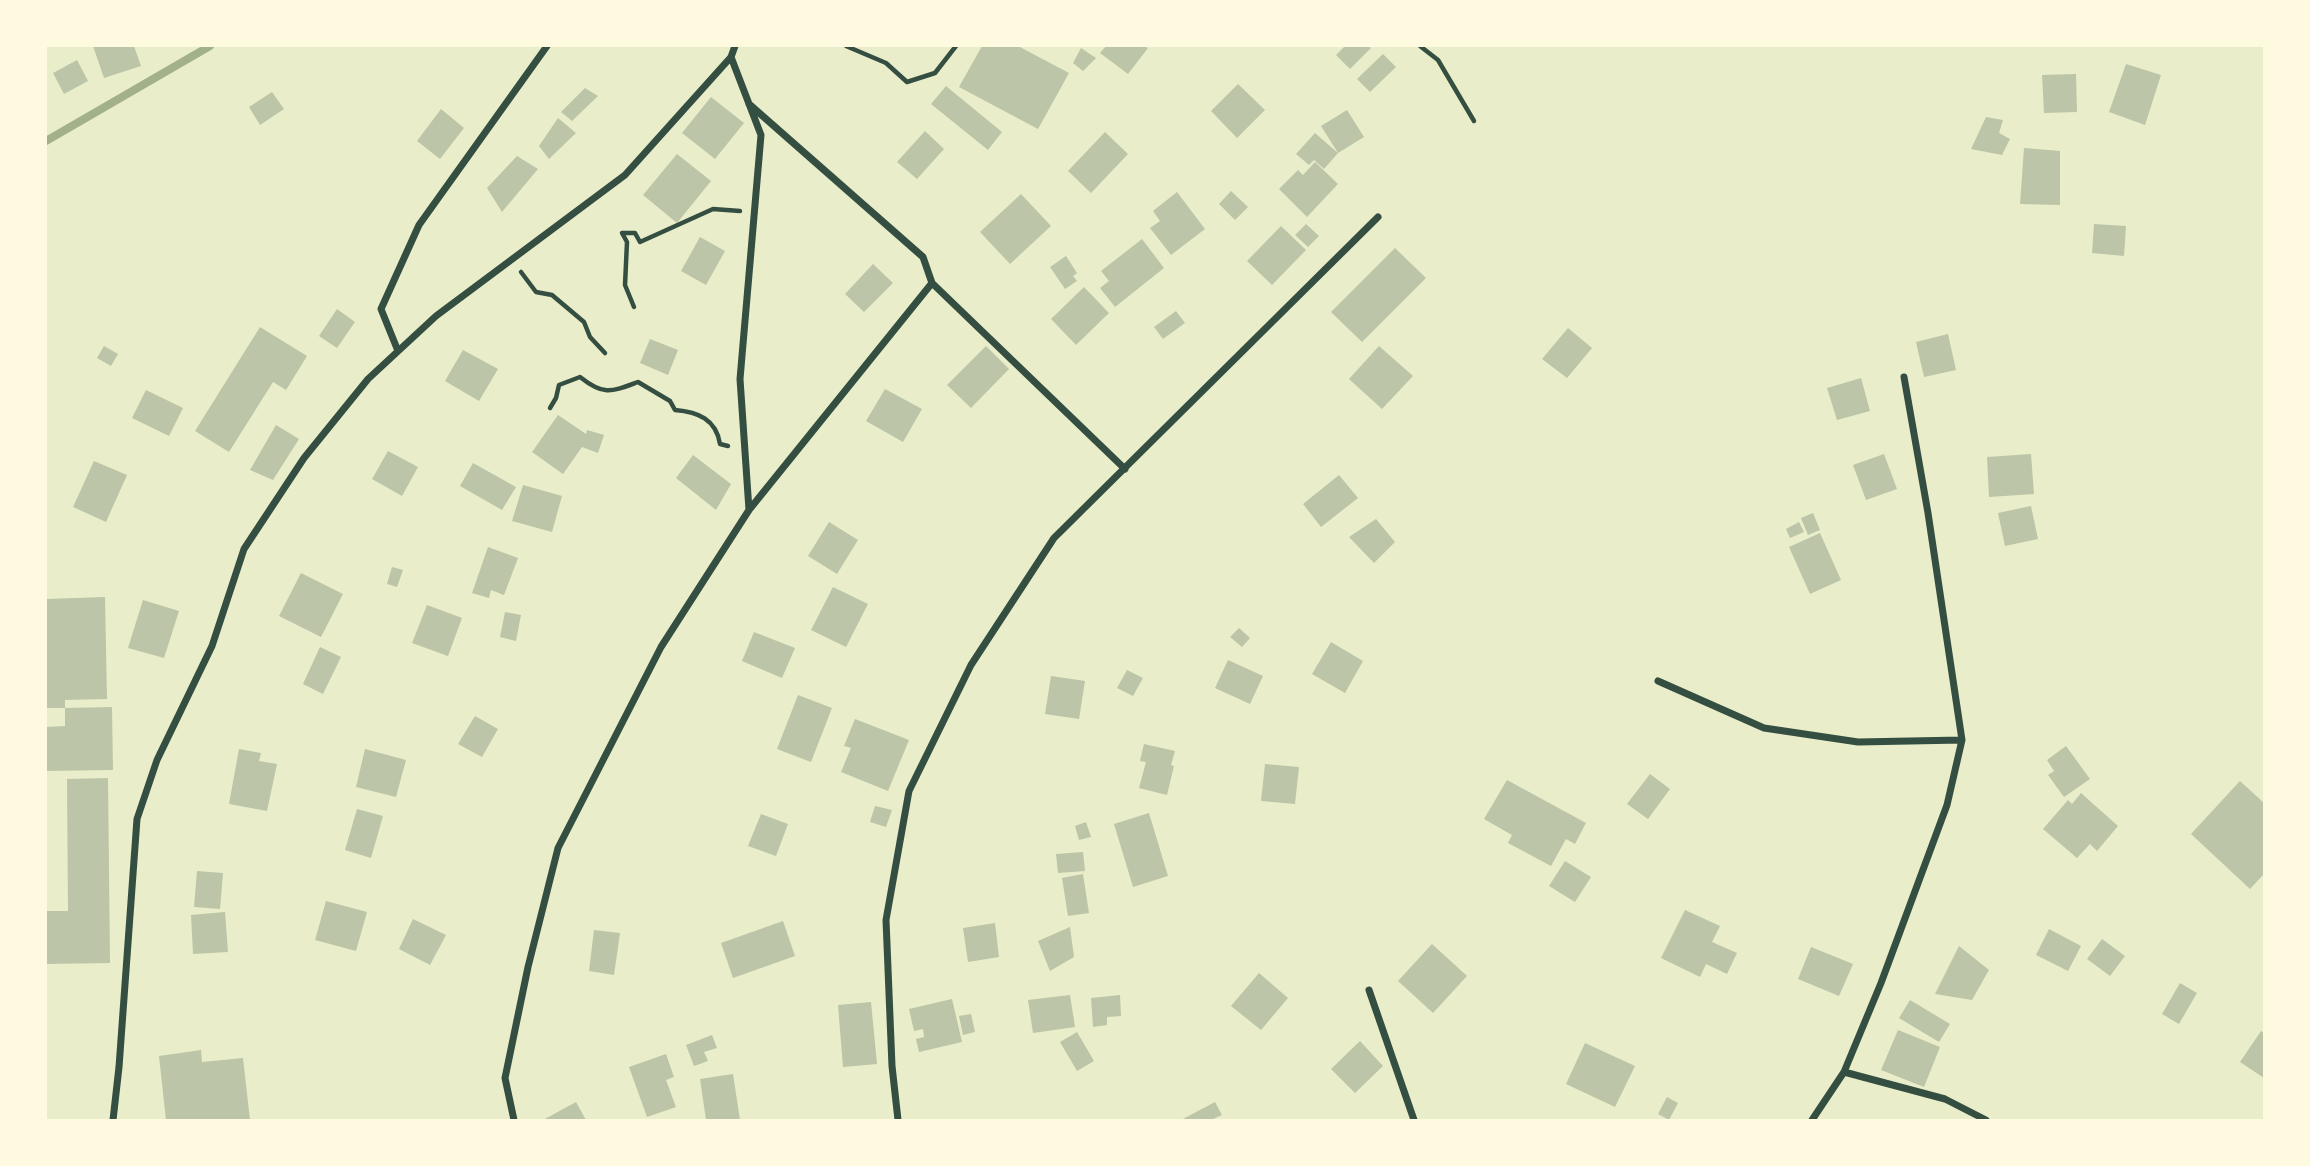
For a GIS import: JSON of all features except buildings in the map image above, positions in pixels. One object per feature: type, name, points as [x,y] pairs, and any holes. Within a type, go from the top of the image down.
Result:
[{"type":"street","points":[[398,351],[381,309],[419,225],[547,46]]},
{"type":"street","points":[[113,1121],[137,818],[156,760],[212,646],[244,550],[304,458],[368,379],[436,316],[625,175],[731,57],[735,46]]},
{"type":"street","points":[[731,57],[761,135],[740,379],[750,510]]},
{"type":"street","points":[[748,104],[923,257],[932,283],[1125,469]]},
{"type":"street","points":[[898,1121],[892,1066],[886,920],[909,791],[971,665],[1054,538],[1378,217]]},
{"type":"street","points":[[514,1121],[505,1078],[528,967],[558,848],[661,647],[750,510],[932,283]]},
{"type":"street","points":[[1812,1121],[1844,1072],[1881,984],[1947,805],[1962,740],[1928,513],[1904,377]]},
{"type":"street","points":[[1658,681],[1764,728],[1858,743],[1962,740]]},
{"type":"street","points":[[1369,990],[1414,1121]]},
{"type":"street","points":[[1844,1072],[1945,1099],[1986,1121]]},
{"type":"path","points":[[846,46],[886,62],[907,82],[934,73],[956,46]]},
{"type":"path","points":[[1420,46],[1438,60],[1474,121]]},
{"type":"path","points":[[634,307],[625,285],[627,242],[622,233],[635,233],[640,242],[713,209],[736,211],[755,208]]},
{"type":"path","points":[[512,260],[536,292],[552,295],[584,322],[590,337],[606,353]]},
{"type":"path","points":[[550,408],[559,385],[580,377],[594,388],[606,392],[638,382],[670,401],[675,410],[696,411],[718,433],[720,444],[745,452]]},
{"type":"waterway","points":[[46,141],[210,46]]}]
